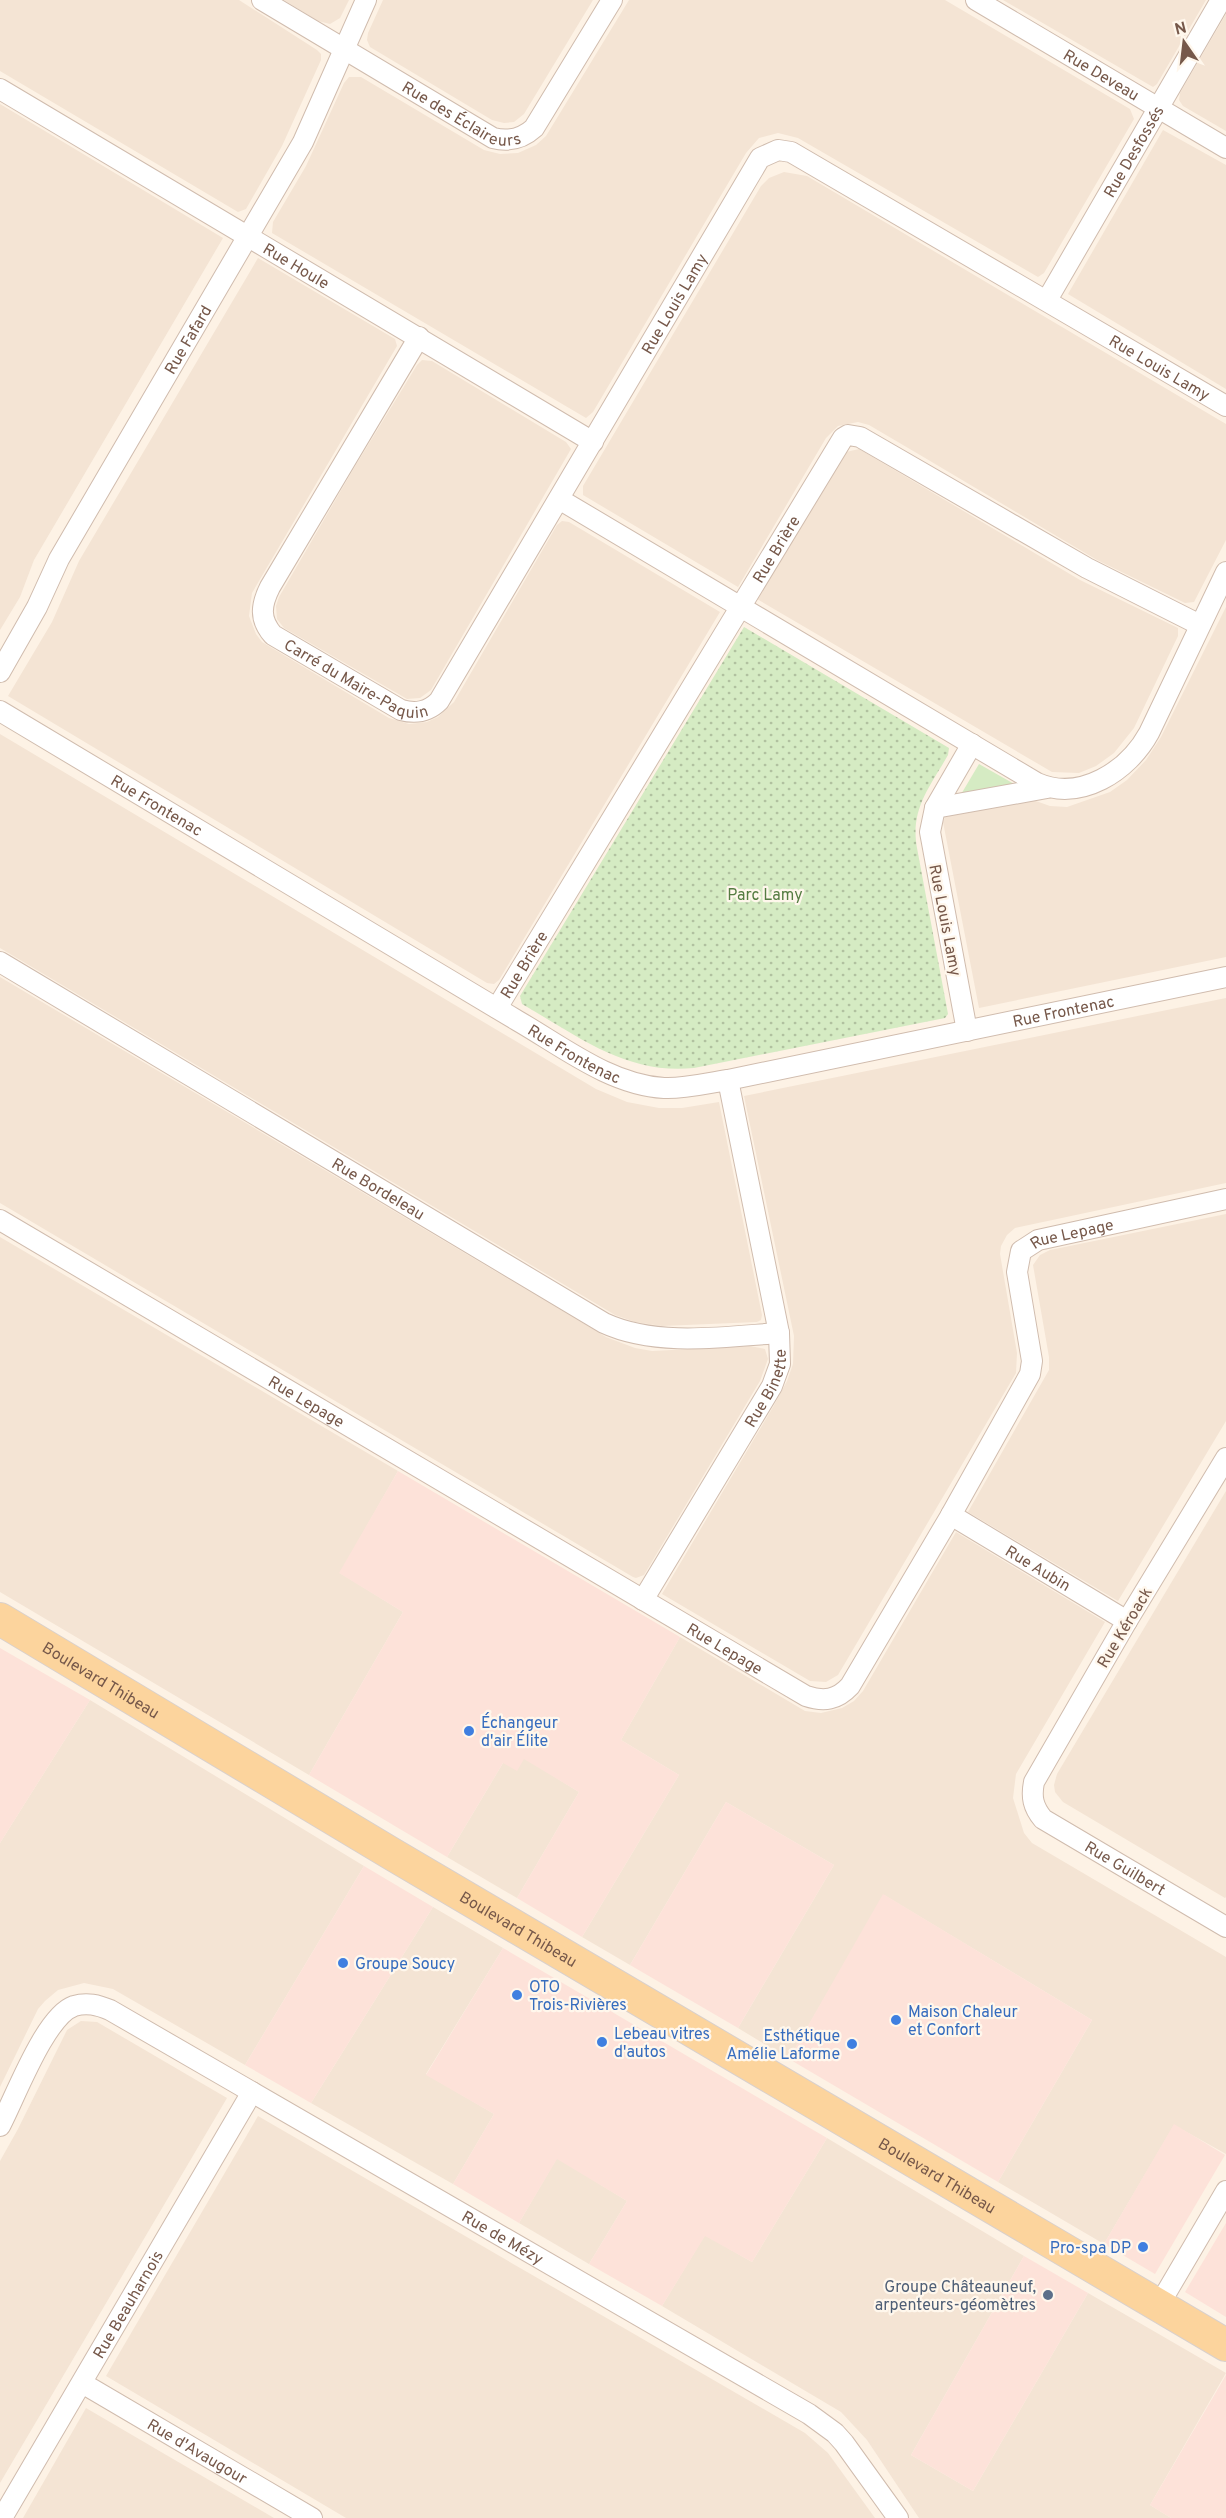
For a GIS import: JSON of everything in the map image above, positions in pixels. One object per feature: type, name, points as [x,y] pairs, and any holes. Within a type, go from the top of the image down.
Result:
[{"type":"main road","name":"Boulevard Thibeau","points":[[0,1619],[392,1854],[1226,2345]]},
{"type":"street","name":"Rue des Éclaireurs","points":[[262,0],[493,138],[501,140],[519,138],[534,128],[612,0]]},
{"type":"street","name":"Rue Fafard","points":[[0,672],[38,607],[59,559],[303,142],[366,0]]},
{"type":"street","name":"Rue Deveau","points":[[976,0],[1226,148]]},
{"type":"street","name":"Rue Desfossés","points":[[1047,300],[1221,0]]},
{"type":"street","name":"Rue Houle","points":[[0,89],[593,442]]},
{"type":"street","name":"Rue Louis Lamy","points":[[559,499],[760,158],[771,151],[791,152],[1226,406]]},
{"type":"street","name":"Carré du Maire-Paquin","points":[[419,337],[270,587],[262,609],[266,627],[273,635],[401,710],[413,713],[427,710],[439,701],[559,499]]},
{"type":"street","name":"Rue Brière","points":[[497,1008],[838,442],[848,435],[861,437],[1087,568],[1200,625]]},
{"type":"street","points":[[559,499],[1047,788]]},
{"type":"street","points":[[935,808],[1047,788],[1067,789],[1095,783],[1119,769],[1137,752],[1149,733],[1226,572]]},
{"type":"street","name":"Rue Frontenac","points":[[0,711],[497,1008],[605,1071],[633,1083],[673,1088],[728,1080],[1226,977]]},
{"type":"street","name":"Rue Louis Lamy","points":[[967,1031],[931,842],[931,824],[935,808],[972,744]]},
{"type":"street","name":"Rue Bordeleau","points":[[0,962],[604,1323],[628,1333],[668,1338],[779,1333]]},
{"type":"street","name":"Rue Binette","points":[[643,1600],[772,1386],[780,1364],[779,1333],[728,1080]]},
{"type":"street","name":"Rue Lepage","points":[[0,1220],[806,1696],[829,1700],[838,1697],[850,1686],[951,1515],[1032,1368],[1017,1272],[1021,1251],[1038,1240],[1226,1199]]},
{"type":"street","name":"Rue Kéroack","points":[[1033,1801],[1034,1782],[1127,1621],[1226,1458]]},
{"type":"street","name":"Rue Aubin","points":[[951,1515],[1127,1621]]},
{"type":"street","name":"Rue Guilbert","points":[[1033,1801],[1043,1819],[1226,1926]]},
{"type":"street","name":"Rue de Mézy","points":[[0,2126],[52,2024],[59,2015],[75,2006],[87,2003],[110,2010],[809,2414],[835,2433],[844,2443],[898,2518]]},
{"type":"street","name":"Rue Beauharnois","points":[[2,2518],[252,2092]]},
{"type":"street","points":[[1159,2305],[1226,2191]]},
{"type":"street","name":"Rue d'Avaugour","points":[[82,2383],[312,2518]]},
{"type":"shaded area","points":[[0,0],[239,0],[317,50],[321,54],[321,60],[282,146],[246,209],[238,212],[0,71]]},
{"type":"shaded area","points":[[284,0],[349,0],[340,18],[330,24],[318,21]]},
{"type":"shaded area","points":[[383,0],[593,0],[524,114],[514,122],[504,123],[492,120],[370,47],[367,40],[368,33]]},
{"type":"shaded area","points":[[629,0],[945,0],[1130,109],[1134,119],[1044,273],[1038,277],[798,138],[778,133],[759,138],[746,153],[593,412],[586,418],[272,233],[273,222],[306,166],[344,83],[349,77],[361,77],[484,150],[500,154],[518,153],[536,145],[546,136]]},
{"type":"shaded area","points":[[1003,0],[1206,0],[1157,84],[1153,87]]},
{"type":"shaded area","points":[[1226,14],[1226,131],[1183,106],[1179,100],[1180,93]]},
{"type":"shaded area","points":[[0,104],[223,238],[34,560],[20,597],[0,630]]},
{"type":"shaded area","points":[[1163,130],[1226,165],[1226,389],[1068,294]]},
{"type":"shaded area","points":[[784,172],[807,176],[1226,424],[1226,540],[1194,602],[1185,603],[1097,560],[869,425],[858,422],[838,426],[826,438],[738,587],[583,495],[583,486],[761,186],[769,178]]},
{"type":"shaded area","points":[[258,258],[395,339],[397,346],[252,593],[249,616],[262,642],[389,718],[409,724],[427,722],[438,717],[454,702],[557,525],[562,521],[569,522],[720,612],[499,980],[494,984],[487,983],[8,696],[52,622],[79,561]]},
{"type":"shaded area","points":[[422,360],[432,361],[566,442],[571,449],[431,690],[420,698],[407,699],[284,628],[277,619],[276,606],[279,597],[354,468]]},
{"type":"shaded area","points":[[859,449],[1080,580],[1178,628],[1178,636],[1134,728],[1114,753],[1096,766],[1079,773],[1052,772],[757,599],[840,460],[846,452]]},
{"type":"shaded area","points":[[1226,607],[1226,957],[979,1008],[943,822],[945,817],[1033,800],[1050,806],[1067,807],[1110,792],[1127,780],[1146,760],[1161,737]]},
{"type":"shaded area","points":[[0,734],[596,1089],[627,1102],[659,1108],[682,1108],[719,1102],[762,1315],[761,1320],[662,1326],[635,1322],[615,1315],[0,948]]},
{"type":"shaded area","points":[[0,977],[606,1337],[635,1348],[652,1351],[750,1346],[765,1349],[768,1359],[760,1381],[644,1575],[633,1577],[0,1203]]},
{"type":"shaded area","points":[[1226,998],[1226,1183],[1015,1228],[1007,1235],[1001,1246],[1000,1254],[1017,1353],[1016,1373],[838,1675],[826,1682],[810,1681],[662,1594],[773,1407],[793,1364],[794,1336],[744,1096]]},
{"type":"shaded area","points":[[1226,1214],[1226,1421],[1118,1601],[968,1512],[1049,1370],[1049,1357],[1033,1265],[1040,1255],[1050,1250]]},
{"type":"shaded area","points":[[0,1237],[398,1471],[340,1573],[403,1612],[309,1775],[0,1592]]},
{"type":"shaded area","points":[[398,1471],[680,1637],[621,1740],[679,1775],[582,1937],[517,1898],[579,1792],[524,1759],[517,1771],[503,1763],[447,1857],[309,1775],[403,1612],[339,1573]]},
{"type":"shaded area","points":[[1226,1491],[1225,1898],[1063,1802],[1055,1792],[1054,1785],[1057,1774]]},
{"type":"shaded area","points":[[956,1532],[1105,1622],[1016,1774],[1013,1798],[1024,1833],[1032,1843],[1226,1957],[1226,2154],[1174,2125],[1104,2244],[998,2182],[1092,2020],[884,1895],[789,2059],[738,2028],[834,1865],[726,1802],[630,1965],[582,1937],[679,1775],[621,1740],[680,1637],[805,1711],[821,1713],[842,1708],[854,1701],[863,1691]]},
{"type":"shaded area","points":[[0,1648],[90,1700],[0,1843]]},
{"type":"shaded area","points":[[90,1700],[364,1866],[245,2065],[113,1989],[84,1983],[58,1990],[38,2009],[0,2087],[0,1843]]},
{"type":"shaded area","points":[[524,1758],[579,1792],[517,1898],[447,1857],[503,1763]]},
{"type":"shaded area","points":[[726,1802],[834,1865],[738,2028],[630,1965]]},
{"type":"shaded area","points":[[364,1866],[433,1907],[311,2103],[245,2065]]},
{"type":"shaded area","points":[[883,1894],[1092,2020],[998,2182],[789,2059]]},
{"type":"shaded area","points":[[433,1907],[503,1948],[426,2074],[494,2114],[453,2184],[311,2103]]},
{"type":"shaded area","points":[[503,1948],[827,2138],[752,2262],[705,2236],[662,2306],[589,2264],[627,2201],[557,2159],[519,2223],[453,2184],[494,2114],[426,2075]]},
{"type":"shaded area","points":[[81,2021],[97,2022],[227,2098],[0,2483],[0,2161],[67,2030]]},
{"type":"shaded area","points":[[258,2116],[805,2433],[828,2453],[875,2518],[346,2518],[106,2376]]},
{"type":"shaded area","points":[[1174,2124],[1225,2155],[1155,2274],[1104,2244]]},
{"type":"shaded area","points":[[827,2138],[1024,2256],[911,2455],[973,2491],[1088,2293],[1226,2373],[1150,2505],[1171,2518],[919,2518],[867,2440],[841,2412],[662,2306],[705,2235],[752,2262]]},
{"type":"shaded area","points":[[557,2158],[627,2201],[589,2264],[519,2223]]},
{"type":"shaded area","points":[[1226,2223],[1226,2317],[1185,2292]]},
{"type":"shaded area","points":[[1024,2256],[1088,2293],[973,2491],[911,2455]]},
{"type":"shaded area","points":[[1226,2375],[1226,2518],[1171,2518],[1150,2505]]},
{"type":"shaded area","points":[[86,2408],[274,2518],[23,2518]]},
{"type":"green space","name":"Parc Lamy","points":[[744,627],[949,748],[948,755],[923,799],[916,822],[917,848],[948,1014],[945,1018],[694,1068],[669,1069],[646,1065],[624,1059],[583,1040],[522,1004],[520,996]]},
{"type":"green space","points":[[979,764],[1016,785],[960,796]]},
{"type":"place","name":"Échangeur d'air Élite","points":[[469,1731]]},
{"type":"place","name":"Groupe Soucy","points":[[343,1963]]},
{"type":"place","name":"OTO Trois-Rivières","points":[[517,1995]]},
{"type":"place","name":"Maison Chaleur et Confort","points":[[896,2020]]},
{"type":"place","name":"Lebeau vitres d'autos","points":[[602,2042]]},
{"type":"place","name":"Esthétique Amélie Laforme","points":[[852,2044]]},
{"type":"place","name":"Pro-spa DP","points":[[1143,2247]]},
{"type":"place","name":"Groupe Châteauneuf, arpenteurs-géomètres","points":[[1048,2295]]}]
